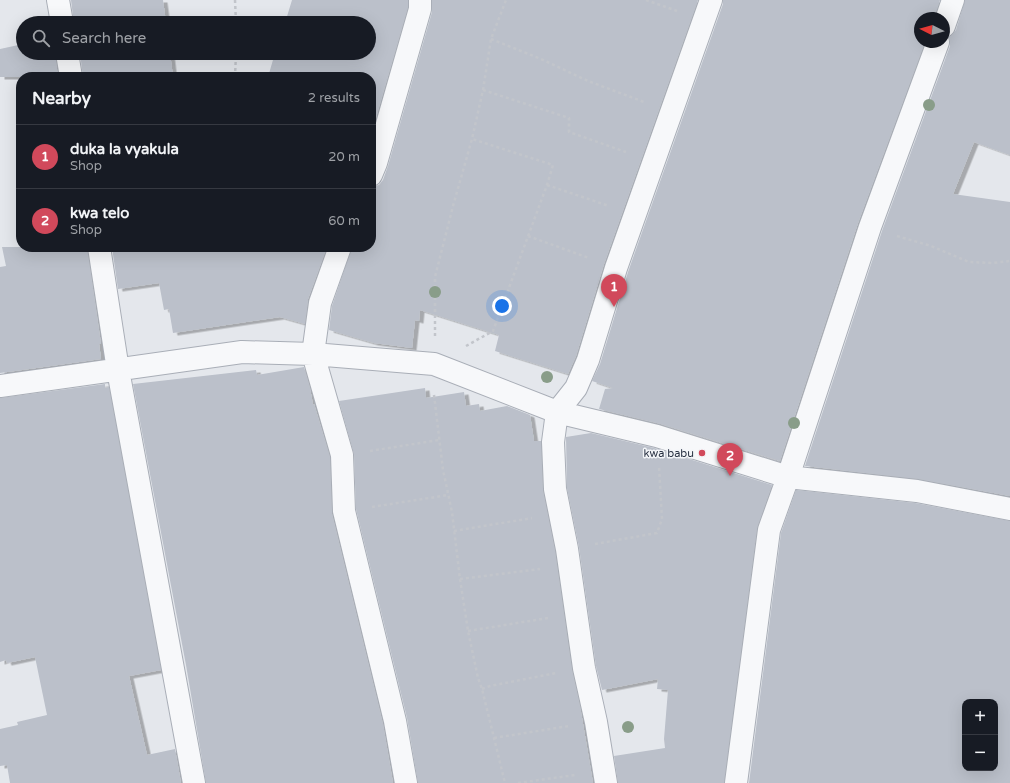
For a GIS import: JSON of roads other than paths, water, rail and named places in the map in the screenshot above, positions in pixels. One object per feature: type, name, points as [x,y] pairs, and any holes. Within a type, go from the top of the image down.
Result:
[{"type":"street","points":[[58,0],[61,16]]},
{"type":"street","points":[[376,163],[420,9],[420,0]]},
{"type":"street","points":[[949,12],[953,0]]},
{"type":"street","points":[[605,777],[596,722],[584,668],[568,557],[555,489],[553,442],[557,412],[576,388],[588,360],[616,268],[707,10]]},
{"type":"street","points":[[736,783],[768,530],[788,477],[870,227],[936,48]]},
{"type":"street","points":[[68,60],[70,72]]},
{"type":"street","points":[[99,252],[118,370],[194,783]]},
{"type":"street","points":[[338,252],[320,303],[313,354],[342,456],[344,511],[395,721],[406,783]]},
{"type":"street","points":[[0,386],[242,352],[313,354],[434,364],[557,412],[657,436],[788,477],[917,491],[1010,509]]},
{"type":"place","name":"duka la vyakula","points":[[614,307]]},
{"type":"place","name":"kwa babu","points":[[702,453]]},
{"type":"place","name":"kwa telo","points":[[730,476]]}]
